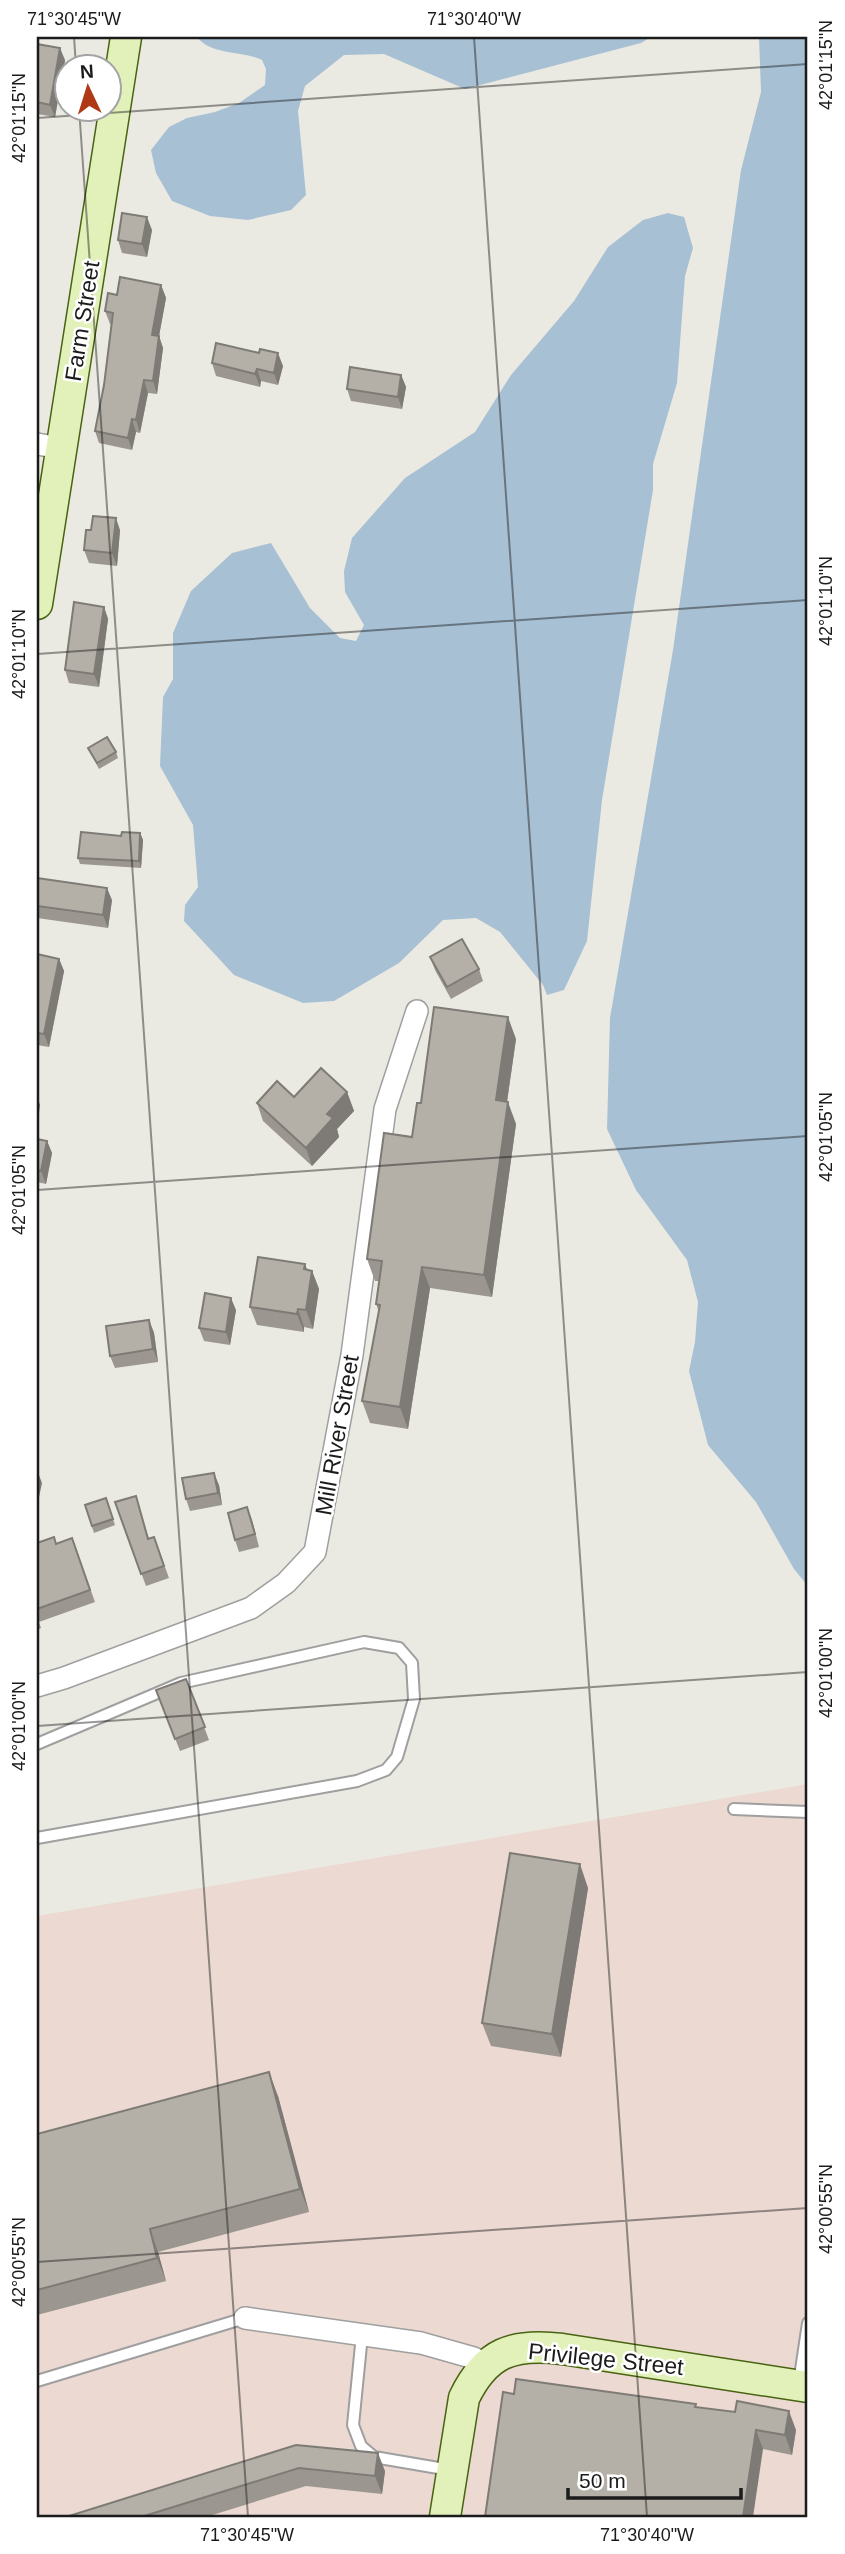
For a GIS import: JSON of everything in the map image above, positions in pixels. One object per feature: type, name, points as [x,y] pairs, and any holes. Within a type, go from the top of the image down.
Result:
[{"type":"street","name":"Farm Street","points":[[37,604],[49,446],[126,37]]},
{"type":"street","name":"Mill River Street","points":[[37,1686],[251,1608],[286,1583],[315,1552],[352,1355],[385,1109],[417,1011]]},
{"type":"street","points":[[245,2318],[421,2343],[474,2358],[486,2365],[472,2381],[464,2398],[444,2517]]},
{"type":"street","name":"Privilege Street","points":[[486,2365],[509,2351],[533,2346],[804,2387]]},
{"type":"lane","points":[[37,1744],[181,1683],[365,1642],[399,1648],[412,1663],[414,1699],[397,1758],[386,1770],[357,1782],[37,1838]]},
{"type":"lane","points":[[734,1809],[808,1812]]},
{"type":"lane","points":[[37,2381],[245,2318]]},
{"type":"lane","points":[[804,2387],[808,2323]]},
{"type":"lane","points":[[362,2334],[353,2426],[361,2446],[374,2457],[451,2471]]},
{"type":"shaded area","points":[[808,1784],[808,2517],[37,2517],[37,1916]]},
{"type":"water","points":[[197,37],[651,37],[641,43],[465,89],[384,54],[344,55],[305,86],[298,111],[306,195],[291,210],[248,220],[210,216],[172,201],[156,173],[151,150],[169,127],[187,118],[239,103],[265,85],[266,69],[262,60],[219,50],[203,43]]},
{"type":"water","points":[[759,37],[808,37],[808,1586],[794,1569],[756,1502],[708,1445],[689,1371],[695,1342],[698,1302],[687,1260],[636,1190],[607,1129],[610,1018],[673,650],[741,170],[761,92]]},
{"type":"water","points":[[668,213],[684,217],[693,248],[685,276],[677,383],[653,464],[653,490],[602,800],[587,941],[564,990],[547,995],[543,985],[500,932],[476,918],[443,920],[399,963],[334,1001],[303,1003],[234,975],[184,921],[185,905],[198,887],[193,825],[160,766],[163,697],[173,679],[173,633],[191,591],[232,553],[271,543],[310,608],[340,638],[356,641],[364,625],[345,592],[344,571],[352,538],[405,478],[475,432],[511,375],[574,301],[608,247],[643,220]]},
{"type":"building","points":[[37,44],[60,48],[59,52],[52,52],[50,105],[37,102]]},
{"type":"building","points":[[122,213],[147,217],[142,244],[118,240]]},
{"type":"building","points":[[120,277],[161,285],[152,335],[159,336],[153,381],[144,380],[136,420],[132,419],[128,438],[95,431],[113,313],[105,311],[108,293],[117,295]]},
{"type":"building","points":[[216,343],[259,353],[260,349],[278,353],[274,373],[257,369],[255,374],[212,363]]},
{"type":"building","points":[[350,367],[401,375],[398,397],[347,389]]},
{"type":"building","points":[[93,516],[116,518],[112,553],[84,550],[86,530],[91,530]]},
{"type":"building","points":[[74,602],[104,607],[94,674],[65,670]]},
{"type":"building","points":[[107,737],[116,752],[97,763],[88,748]]},
{"type":"building","points":[[81,832],[121,836],[122,832],[140,833],[139,861],[78,858]]},
{"type":"building","points":[[37,878],[107,888],[103,915],[37,906]]},
{"type":"building","points":[[462,939],[479,969],[447,987],[430,957]]},
{"type":"building","points":[[37,954],[59,959],[44,1034],[37,1033]]},
{"type":"building","points":[[434,1007],[508,1017],[496,1100],[508,1102],[484,1275],[422,1267],[400,1407],[362,1401],[380,1305],[376,1304],[382,1261],[367,1259],[384,1133],[412,1137],[417,1103],[421,1103]]},
{"type":"building","points":[[321,1068],[347,1092],[327,1114],[333,1118],[306,1148],[257,1103],[277,1081],[294,1097]]},
{"type":"building","points":[[37,1139],[47,1141],[41,1171],[37,1170]]},
{"type":"building","points":[[258,1257],[305,1264],[304,1269],[312,1271],[306,1310],[298,1309],[297,1314],[250,1307]]},
{"type":"building","points":[[205,1293],[231,1298],[226,1332],[199,1328]]},
{"type":"building","points":[[149,1320],[153,1349],[110,1356],[106,1326]]},
{"type":"building","points":[[214,1473],[218,1493],[186,1499],[182,1478]]},
{"type":"building","points":[[136,1496],[148,1539],[154,1537],[164,1566],[141,1574],[115,1502]]},
{"type":"building","points":[[106,1498],[113,1519],[92,1526],[85,1505]]},
{"type":"building","points":[[247,1507],[255,1534],[235,1540],[228,1513]]},
{"type":"building","points":[[54,1537],[56,1544],[72,1538],[90,1590],[37,1609],[37,1543]]},
{"type":"building","points":[[186,1679],[205,1727],[175,1739],[156,1690]]},
{"type":"building","points":[[510,1853],[580,1864],[552,2034],[482,2023]]},
{"type":"building","points":[[269,2072],[300,2189],[150,2229],[157,2258],[37,2290],[37,2134]]},
{"type":"building","points":[[516,2379],[735,2412],[737,2401],[789,2411],[785,2435],[756,2430],[743,2517],[485,2517],[503,2392],[514,2394]]},
{"type":"building","points":[[296,2445],[378,2453],[375,2476],[299,2468],[141,2517],[69,2517],[69,2516]]}]
